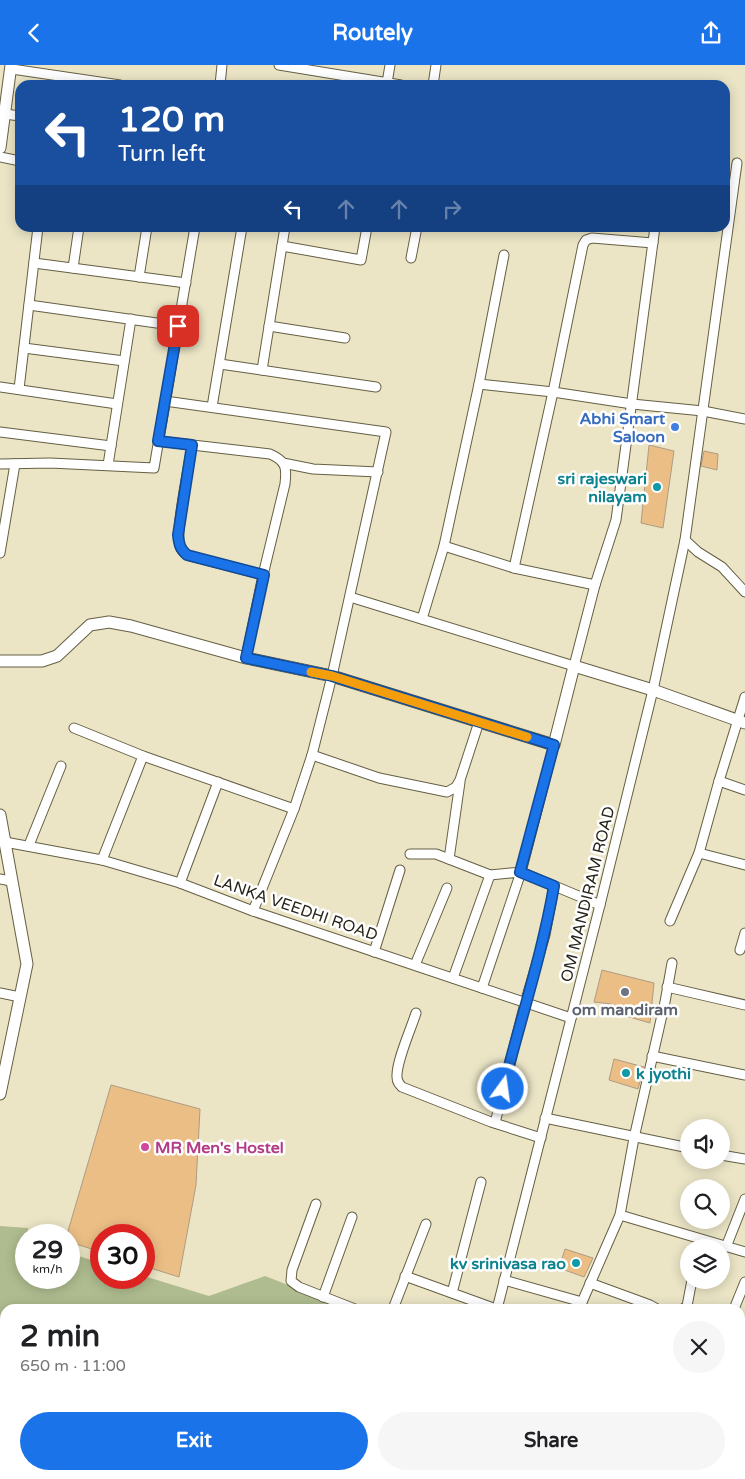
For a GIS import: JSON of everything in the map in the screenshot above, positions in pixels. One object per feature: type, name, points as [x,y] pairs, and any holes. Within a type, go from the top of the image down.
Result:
[{"type":"street","points":[[58,75],[60,65]]},
{"type":"street","points":[[220,80],[222,65]]},
{"type":"street","points":[[279,65],[311,68],[372,80]]},
{"type":"street","points":[[388,80],[390,65]]},
{"type":"street","points":[[434,80],[436,65]]},
{"type":"street","points":[[0,148],[12,67],[89,80]]},
{"type":"street","points":[[5,114],[15,115]]},
{"type":"street","points":[[0,157],[15,160]]},
{"type":"street","name":"OM MANDIRAM ROAD","points":[[730,214],[737,163]]},
{"type":"street","points":[[19,389],[37,232]]},
{"type":"street","points":[[73,268],[78,232]]},
{"type":"street","points":[[139,277],[146,232]]},
{"type":"street","points":[[0,464],[108,465],[154,468],[195,232]]},
{"type":"street","points":[[212,407],[241,232]]},
{"type":"street","points":[[262,370],[284,232]]},
{"type":"street","points":[[282,246],[361,260],[366,232]]},
{"type":"street","points":[[410,258],[416,232]]},
{"type":"street","points":[[482,988],[520,872],[595,585],[616,520],[654,232]]},
{"type":"street","name":"OM MANDIRAM ROAD","points":[[497,1304],[653,690],[685,540],[728,232]]},
{"type":"street","points":[[514,568],[554,392],[583,245],[586,240],[592,237],[653,243]]},
{"type":"street","points":[[422,619],[444,546],[479,384],[504,255]]},
{"type":"street","points":[[34,263],[186,283]]},
{"type":"street","points":[[29,305],[178,326]]},
{"type":"street","points":[[108,465],[131,319]]},
{"type":"street","points":[[269,326],[345,338]]},
{"type":"street","points":[[24,348],[124,361]]},
{"type":"street","points":[[220,364],[376,387]]},
{"type":"street","points":[[479,384],[554,392],[632,404],[703,411],[745,419]]},
{"type":"street","points":[[0,387],[118,404]]},
{"type":"street","points":[[165,401],[386,432],[332,676],[312,755],[294,809],[252,911]]},
{"type":"street","points":[[0,432],[111,446]]},
{"type":"street","points":[[158,441],[270,454],[284,463],[313,469],[378,472]]},
{"type":"street","points":[[192,445],[178,535],[181,550],[187,555],[264,575]]},
{"type":"street","points":[[246,658],[285,484],[284,463]]},
{"type":"street","points":[[0,553],[15,464]]},
{"type":"street","points":[[685,540],[722,567],[745,592]]},
{"type":"street","points":[[444,546],[514,568],[595,585]]},
{"type":"street","points":[[350,597],[653,690],[742,722]]},
{"type":"street","points":[[0,661],[42,661],[57,656],[90,625],[109,622],[131,626],[246,658],[332,676],[554,745]]},
{"type":"street","points":[[670,921],[698,853],[719,781],[742,722],[745,697]]},
{"type":"street","points":[[449,859],[460,780],[479,722]]},
{"type":"street","points":[[74,728],[143,756],[294,809]]},
{"type":"street","points":[[312,755],[379,778],[442,791],[452,790],[460,780]]},
{"type":"street","points":[[102,860],[143,756]]},
{"type":"street","points":[[29,845],[61,766]]},
{"type":"street","points":[[719,781],[745,790]]},
{"type":"street","points":[[180,883],[218,782]]},
{"type":"street","points":[[0,815],[5,842],[6,880],[27,964],[0,1094]]},
{"type":"street","name":"LANKA VEEDHI ROAD","points":[[5,842],[102,860],[180,883],[252,911],[571,1018]]},
{"type":"street","points":[[698,853],[745,865]]},
{"type":"street","points":[[410,855],[436,854],[490,875],[520,872],[600,905]]},
{"type":"street","points":[[374,952],[400,870]]},
{"type":"street","points":[[453,978],[490,875]]},
{"type":"street","points":[[494,1123],[545,935],[554,886]]},
{"type":"street","points":[[415,965],[447,888]]},
{"type":"street","points":[[740,950],[745,933]]},
{"type":"street","points":[[581,1304],[620,1215],[634,1137],[672,963]]},
{"type":"street","points":[[667,987],[745,1005]]},
{"type":"street","points":[[0,993],[20,997]]},
{"type":"street","points":[[416,1013],[398,1068],[397,1080],[399,1084],[402,1087],[494,1123],[541,1138]]},
{"type":"street","points":[[652,1056],[745,1075]]},
{"type":"street","points":[[546,1118],[680,1146]]},
{"type":"street","points":[[730,1156],[745,1159]]},
{"type":"street","points":[[452,1293],[480,1182]]},
{"type":"street","points":[[729,1239],[745,1199]]},
{"type":"street","points":[[316,1204],[290,1276],[294,1284],[342,1304]]},
{"type":"street","points":[[620,1215],[688,1239]]},
{"type":"street","points":[[323,1297],[352,1217]]},
{"type":"street","points":[[395,1304],[426,1224]]},
{"type":"street","points":[[730,1248],[745,1252]]},
{"type":"street","points":[[405,1276],[482,1304]]},
{"type":"street","points":[[504,1280],[574,1304]]},
{"type":"street","points":[[736,1304],[745,1281]]},
{"type":"street","points":[[590,1283],[647,1304]]},
{"type":"street","points":[[687,1304],[690,1289]]},
{"type":"green space","points":[[0,1226],[15,1227],[15,1289],[80,1289],[80,1256],[90,1260],[90,1289],[155,1289],[155,1279],[209,1296],[265,1276],[337,1304],[0,1304]]},
{"type":"building","name":"sri rajeswari nilayam","points":[[649,445],[674,451],[663,528],[641,523]]},
{"type":"building","points":[[704,451],[718,454],[717,470],[701,466]]},
{"type":"building","name":"om mandiram","points":[[602,970],[654,983],[650,1023],[612,1012],[611,1004],[594,1002]]},
{"type":"building","name":"k jyothi","points":[[614,1059],[644,1067],[638,1089],[609,1080]]},
{"type":"building","name":"MR Men's Hostel","points":[[111,1085],[200,1109],[196,1185],[179,1277],[155,1269],[155,1224],[90,1224],[90,1248],[80,1245],[80,1224],[70,1224]]},
{"type":"building","name":"kv srinivasa rao","points":[[565,1249],[593,1258],[584,1277],[559,1268]]},
{"type":"slow traffic","points":[[311,672],[332,676],[527,737]]},
{"type":"place","name":"Abhi Smart Saloon","points":[[675,427]]},
{"type":"place","name":"sri rajeswari nilayam","points":[[657,487]]},
{"type":"place","name":"om mandiram","points":[[625,992]]},
{"type":"place","name":"k jyothi","points":[[626,1073]]},
{"type":"place","name":"MR Men's Hostel","points":[[145,1147]]},
{"type":"place","name":"kv srinivasa rao","points":[[576,1263]]},
{"type":"route","points":[[178,326],[158,441],[192,445],[178,543],[181,550],[187,555],[264,575],[246,658],[332,676],[554,745],[520,872],[554,886],[545,935],[503,1089]]}]
